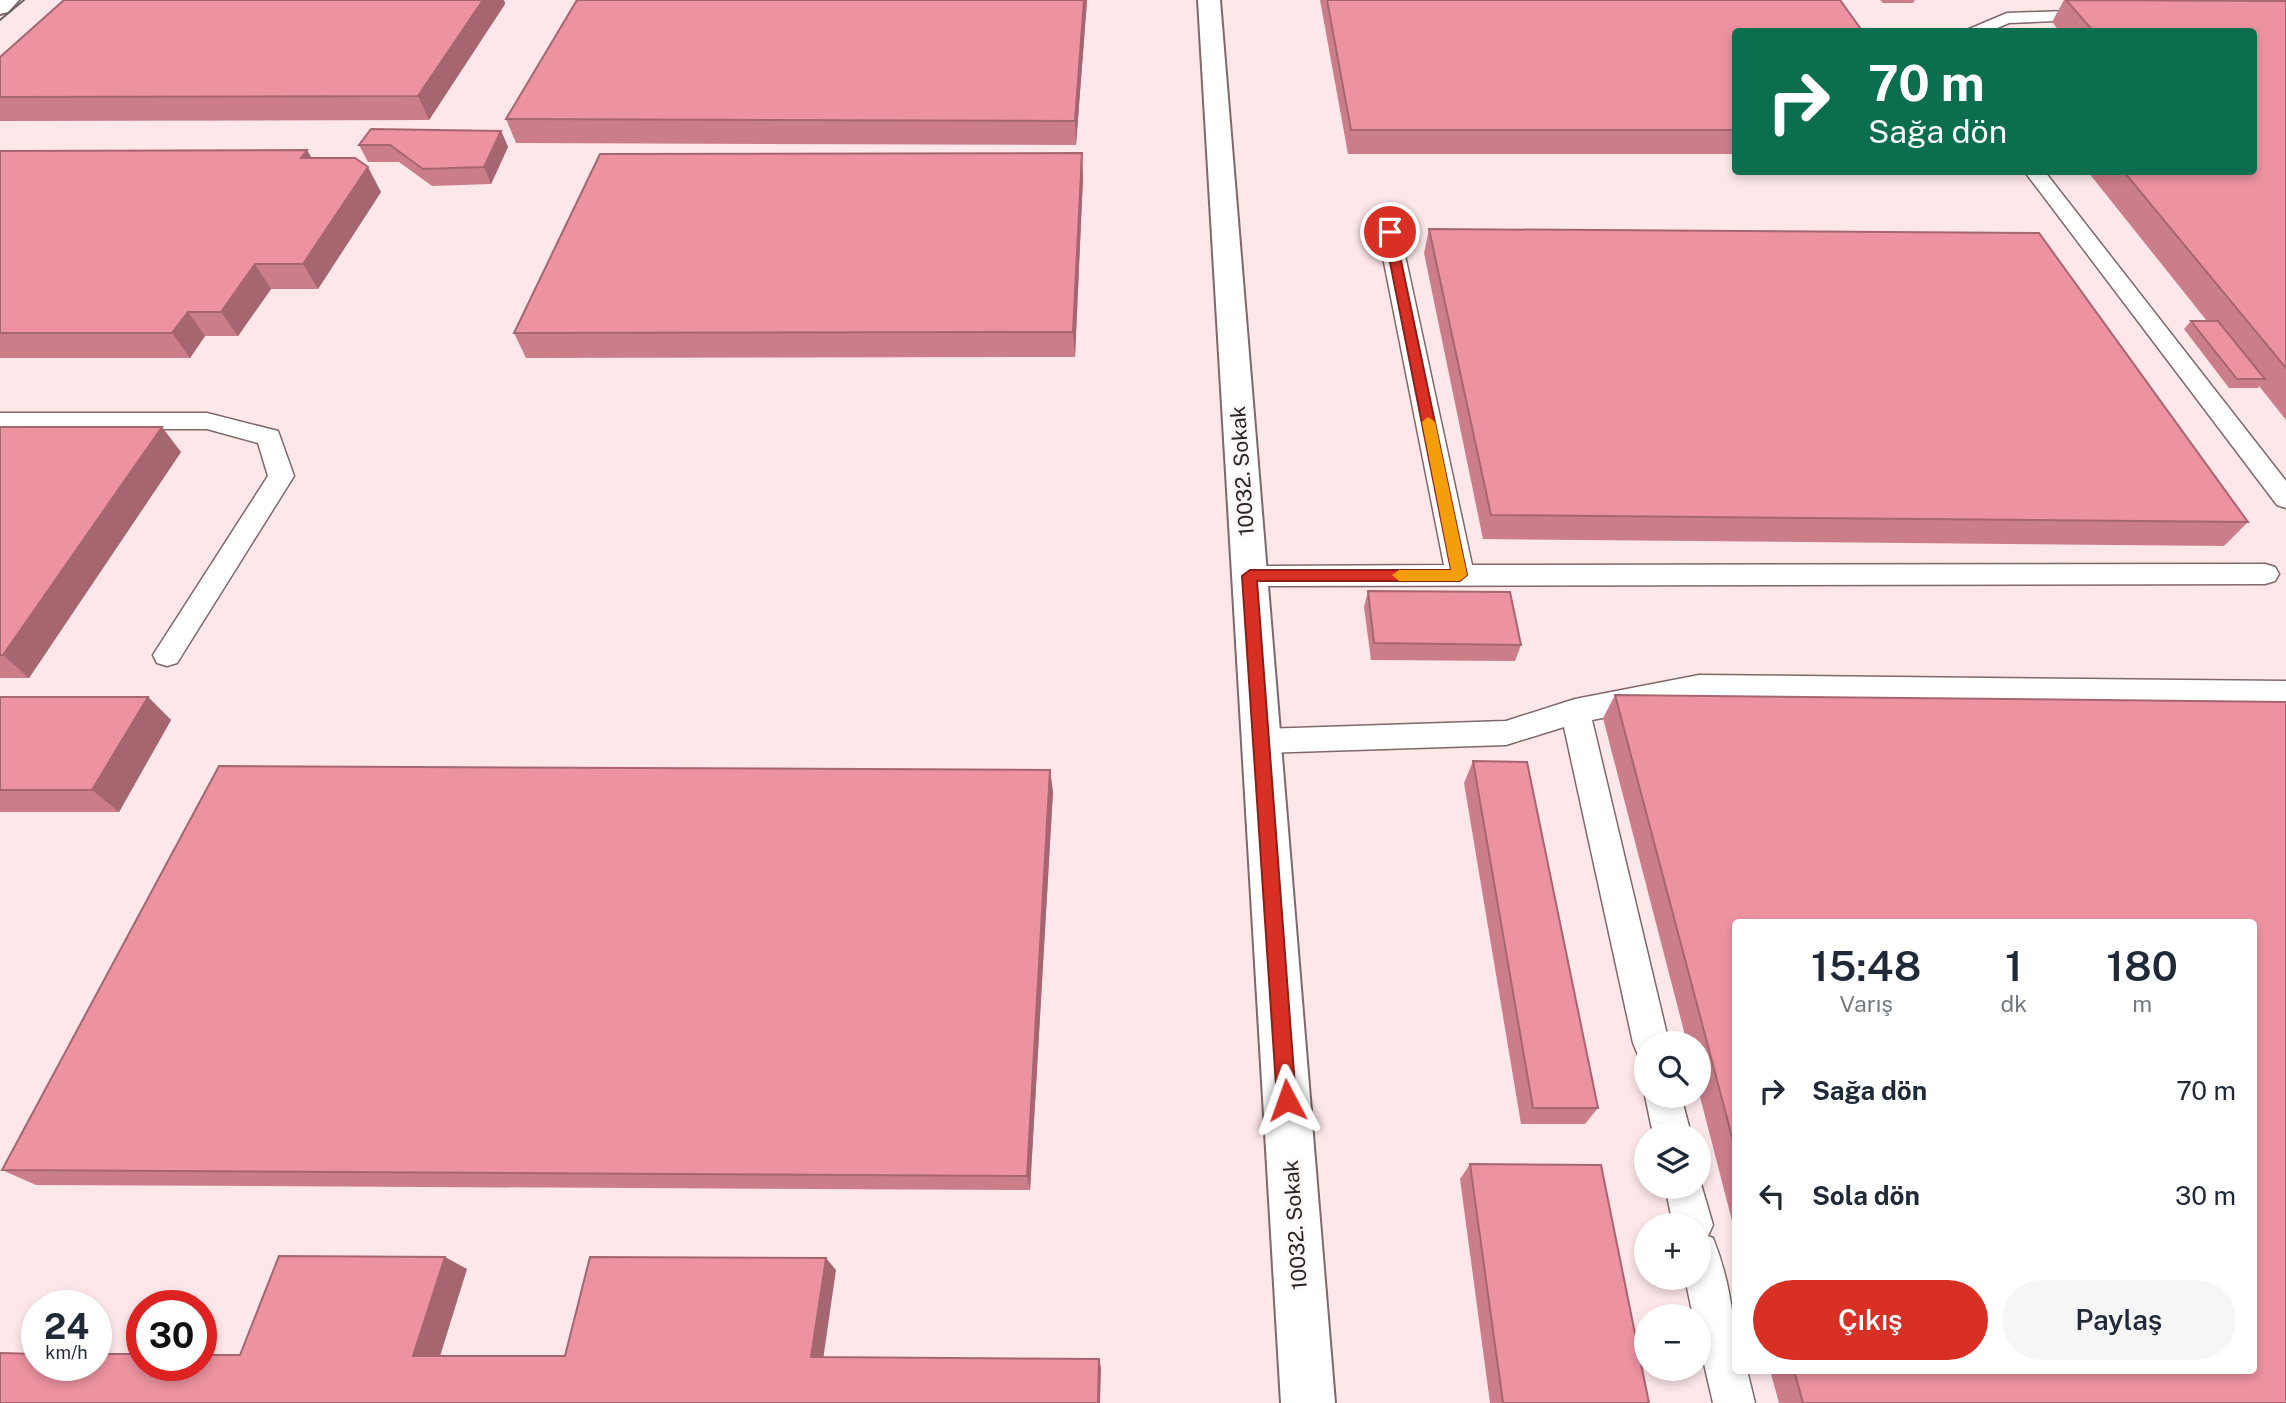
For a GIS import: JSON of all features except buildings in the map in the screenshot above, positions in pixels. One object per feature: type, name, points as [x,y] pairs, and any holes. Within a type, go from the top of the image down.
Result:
[{"type":"street","points":[[0,7],[8,0]]},
{"type":"street","name":"10032. Sokak","points":[[1209,0],[1308,1403]]},
{"type":"lane","points":[[1979,28],[1990,22],[2027,16],[2119,16]]},
{"type":"lane","points":[[2037,175],[2286,499]]},
{"type":"lane","points":[[1390,232],[1460,575]]},
{"type":"lane","points":[[0,421],[207,421],[269,438],[281,476],[167,655]]},
{"type":"lane","points":[[1250,576],[2265,574]]},
{"type":"lane","points":[[1261,741],[1506,733],[1575,711],[1699,687],[2286,694]]},
{"type":"lane","points":[[1575,711],[1648,1031]]},
{"type":"lane","points":[[1708,1290],[1734,1403]]},
{"type":"tram line","points":[[0,20],[24,0]]},
{"type":"slow traffic","points":[[1399,575],[1460,575],[1428,422]]},
{"type":"route","points":[[1287,1100],[1250,576],[1460,575],[1390,232]]}]
